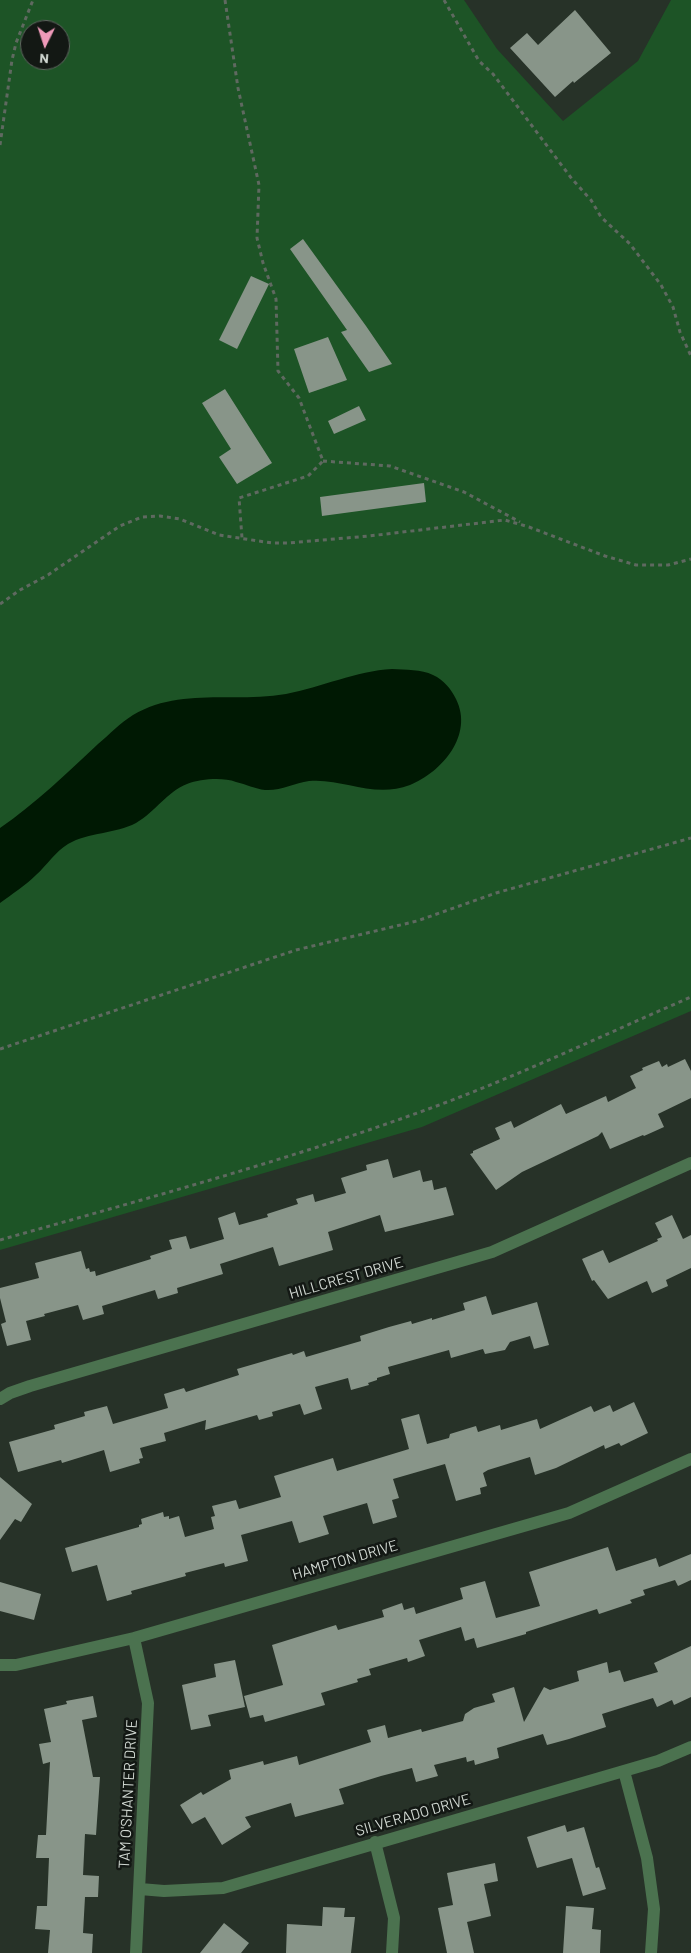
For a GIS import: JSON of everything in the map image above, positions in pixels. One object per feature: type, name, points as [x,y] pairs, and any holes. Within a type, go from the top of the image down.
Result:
[{"type":"street","name":"HILLCREST DRIVE","points":[[0,1398],[30,1386],[492,1252],[691,1163]]},
{"type":"street","name":"HAMPTON DRIVE","points":[[0,1665],[16,1665],[134,1638],[569,1513],[691,1459]]},
{"type":"street","name":"TAM O'SHANTER DRIVE","points":[[134,1638],[148,1703],[136,1953]]},
{"type":"street","name":"SILVERADO DRIVE","points":[[140,1889],[164,1891],[223,1888],[375,1842],[658,1761],[691,1747]]},
{"type":"street","points":[[624,1771],[647,1858],[654,1909],[651,1953]]},
{"type":"street","points":[[375,1842],[394,1918],[392,1953]]},
{"type":"path","points":[[0,145],[12,60],[16,43],[33,0]]},
{"type":"path","points":[[225,0],[238,88],[259,185],[257,238],[276,299],[278,371],[299,398],[323,461]]},
{"type":"path","points":[[444,0],[479,61],[493,74],[572,179],[591,200],[601,217],[630,244],[661,285],[673,307],[680,332],[691,356]]},
{"type":"path","points":[[242,538],[238,498],[308,476],[323,461],[390,466],[464,492],[529,527]]},
{"type":"path","points":[[0,604],[20,590],[48,575],[120,526],[142,517],[180,519],[212,533],[272,543],[369,536],[499,520],[511,521],[605,556],[636,565],[668,565],[691,559]]},
{"type":"path","points":[[0,1049],[296,950],[416,921],[496,894],[691,838]]},
{"type":"path","points":[[0,1240],[264,1163],[419,1112],[478,1089],[691,997]]},
{"type":"green space","points":[[0,0],[464,0],[497,49],[563,121],[638,61],[671,0],[691,0],[691,1011],[422,1127],[0,1250]]},
{"type":"shaded area","points":[[392,669],[418,671],[437,677],[452,692],[461,712],[461,726],[458,739],[452,751],[443,762],[422,779],[410,785],[384,790],[322,781],[309,781],[271,790],[230,780],[212,779],[193,782],[180,787],[143,818],[128,827],[85,837],[68,844],[32,879],[0,903],[0,828],[38,799],[133,715],[151,706],[170,701],[189,698],[286,694],[352,676]]},
{"type":"building","points":[[575,10],[611,53],[555,97],[510,48],[527,33],[538,45]]},
{"type":"building","points":[[303,239],[392,364],[369,372],[341,332],[347,330],[290,249]]},
{"type":"building","points":[[251,276],[269,284],[237,349],[219,340]]},
{"type":"building","points":[[328,337],[347,380],[309,393],[294,349]]},
{"type":"building","points":[[225,389],[272,463],[237,484],[219,457],[231,449],[202,403]]},
{"type":"building","points":[[359,406],[366,420],[334,434],[328,421]]},
{"type":"building","points":[[424,483],[426,502],[322,516],[320,497]]},
{"type":"building","points":[[685,1059],[691,1071],[691,1098],[658,1114],[664,1127],[644,1136],[610,1149],[602,1132],[598,1136],[522,1172],[496,1190],[470,1154],[500,1139],[495,1128],[511,1121],[514,1128],[561,1104],[566,1114],[606,1096],[608,1102],[636,1088],[630,1076],[643,1070],[642,1068],[659,1061],[662,1067],[667,1064],[668,1067]]},
{"type":"building","points":[[388,1159],[393,1178],[420,1170],[423,1182],[432,1180],[434,1190],[446,1187],[454,1215],[385,1232],[380,1215],[328,1232],[333,1250],[279,1266],[273,1247],[220,1264],[223,1274],[177,1288],[178,1293],[158,1299],[155,1290],[102,1306],[104,1314],[83,1320],[78,1305],[44,1314],[45,1316],[26,1321],[31,1340],[7,1346],[1,1324],[6,1322],[0,1298],[0,1288],[39,1278],[35,1263],[81,1251],[86,1269],[89,1268],[90,1272],[95,1271],[96,1276],[151,1259],[150,1256],[172,1249],[169,1240],[186,1236],[190,1249],[224,1239],[218,1218],[235,1212],[239,1225],[268,1217],[267,1214],[298,1204],[296,1199],[313,1194],[315,1202],[346,1193],[341,1178],[367,1170],[366,1165]]},
{"type":"building","points":[[672,1215],[683,1239],[691,1235],[691,1268],[666,1280],[668,1286],[652,1293],[647,1281],[608,1299],[594,1280],[592,1281],[582,1259],[603,1250],[609,1263],[658,1241],[657,1239],[662,1237],[655,1223]]},
{"type":"building","points":[[486,1296],[492,1315],[537,1302],[549,1345],[534,1349],[530,1336],[510,1342],[505,1350],[485,1354],[483,1349],[451,1358],[449,1350],[388,1367],[390,1374],[377,1378],[377,1380],[368,1383],[369,1385],[351,1390],[348,1378],[315,1387],[322,1409],[304,1415],[300,1404],[272,1412],[273,1416],[259,1420],[257,1415],[205,1430],[206,1420],[164,1433],[166,1441],[140,1448],[143,1458],[139,1459],[140,1463],[110,1472],[104,1450],[62,1463],[61,1460],[18,1472],[9,1442],[55,1429],[54,1425],[85,1416],[84,1412],[107,1406],[113,1424],[168,1408],[164,1394],[184,1388],[186,1392],[239,1375],[237,1369],[292,1353],[293,1355],[304,1351],[306,1357],[361,1341],[360,1336],[389,1327],[411,1321],[412,1324],[432,1318],[432,1320],[465,1310],[463,1303]]},
{"type":"building","points":[[634,1402],[648,1433],[621,1446],[619,1443],[605,1449],[604,1445],[556,1468],[535,1475],[530,1457],[488,1470],[483,1473],[487,1486],[480,1488],[481,1494],[456,1501],[445,1464],[393,1479],[399,1498],[392,1500],[397,1517],[373,1524],[367,1503],[323,1516],[329,1534],[299,1543],[292,1521],[241,1535],[248,1561],[225,1567],[224,1563],[185,1573],[186,1576],[131,1591],[132,1594],[107,1601],[97,1565],[72,1572],[65,1548],[139,1527],[142,1524],[141,1519],[163,1512],[164,1517],[169,1516],[169,1519],[179,1516],[185,1537],[214,1529],[211,1517],[215,1516],[212,1506],[236,1500],[239,1509],[281,1497],[274,1476],[333,1458],[337,1471],[409,1449],[401,1419],[419,1414],[427,1444],[449,1438],[450,1434],[476,1426],[478,1432],[500,1425],[501,1430],[537,1419],[540,1429],[591,1406],[594,1412],[610,1405],[613,1412]]},
{"type":"building","points":[[0,1477],[32,1504],[21,1522],[15,1519],[0,1540]]},
{"type":"building","points":[[608,1547],[616,1571],[656,1558],[659,1567],[691,1554],[691,1580],[678,1586],[675,1580],[643,1590],[645,1595],[630,1600],[632,1603],[599,1614],[597,1609],[526,1632],[526,1634],[477,1648],[474,1638],[465,1641],[461,1627],[419,1640],[425,1656],[408,1662],[407,1658],[369,1669],[371,1675],[357,1679],[358,1682],[321,1693],[325,1705],[265,1722],[263,1715],[250,1718],[244,1696],[283,1685],[272,1645],[336,1625],[338,1630],[384,1617],[382,1610],[402,1603],[404,1610],[414,1607],[416,1614],[463,1599],[460,1588],[485,1581],[496,1618],[540,1606],[529,1572]]},
{"type":"building","points":[[0,1582],[41,1594],[34,1620],[0,1611]]},
{"type":"building","points":[[691,1646],[691,1697],[674,1705],[672,1700],[657,1707],[653,1698],[602,1714],[606,1727],[569,1739],[547,1745],[543,1734],[497,1748],[499,1758],[475,1765],[474,1760],[467,1762],[466,1757],[434,1765],[438,1776],[416,1782],[412,1768],[381,1776],[339,1789],[344,1804],[295,1817],[291,1803],[245,1817],[251,1827],[222,1845],[205,1817],[192,1824],[180,1805],[201,1792],[203,1795],[231,1779],[229,1770],[263,1761],[264,1765],[297,1756],[299,1765],[371,1742],[367,1730],[385,1725],[388,1738],[421,1729],[422,1732],[463,1721],[465,1714],[474,1708],[495,1702],[492,1694],[514,1687],[524,1722],[544,1687],[550,1690],[579,1681],[577,1671],[607,1662],[609,1673],[620,1670],[624,1682],[658,1672],[654,1663]]},
{"type":"building","points":[[235,1660],[245,1707],[208,1715],[211,1726],[191,1730],[182,1685],[216,1677],[214,1664]]},
{"type":"building","points":[[93,1696],[97,1717],[82,1720],[93,1777],[100,1777],[96,1835],[85,1834],[83,1875],[99,1876],[98,1897],[85,1897],[83,1933],[93,1934],[92,1953],[48,1953],[50,1930],[35,1929],[37,1906],[47,1906],[49,1858],[36,1858],[38,1835],[46,1835],[50,1762],[43,1764],[39,1744],[51,1742],[44,1709],[67,1704],[66,1701]]},
{"type":"building","points":[[565,1825],[567,1832],[584,1827],[596,1868],[599,1867],[606,1889],[583,1896],[572,1858],[537,1868],[527,1837]]},
{"type":"building","points":[[495,1863],[498,1881],[484,1884],[491,1916],[467,1922],[474,1953],[447,1953],[438,1908],[453,1905],[447,1873]]},
{"type":"building","points":[[566,1906],[594,1908],[592,1929],[601,1930],[600,1953],[563,1953]]},
{"type":"building","points":[[323,1907],[345,1908],[344,1917],[355,1917],[351,1953],[286,1953],[287,1924],[322,1926]]},
{"type":"building","points":[[224,1923],[249,1943],[241,1953],[200,1953]]}]
